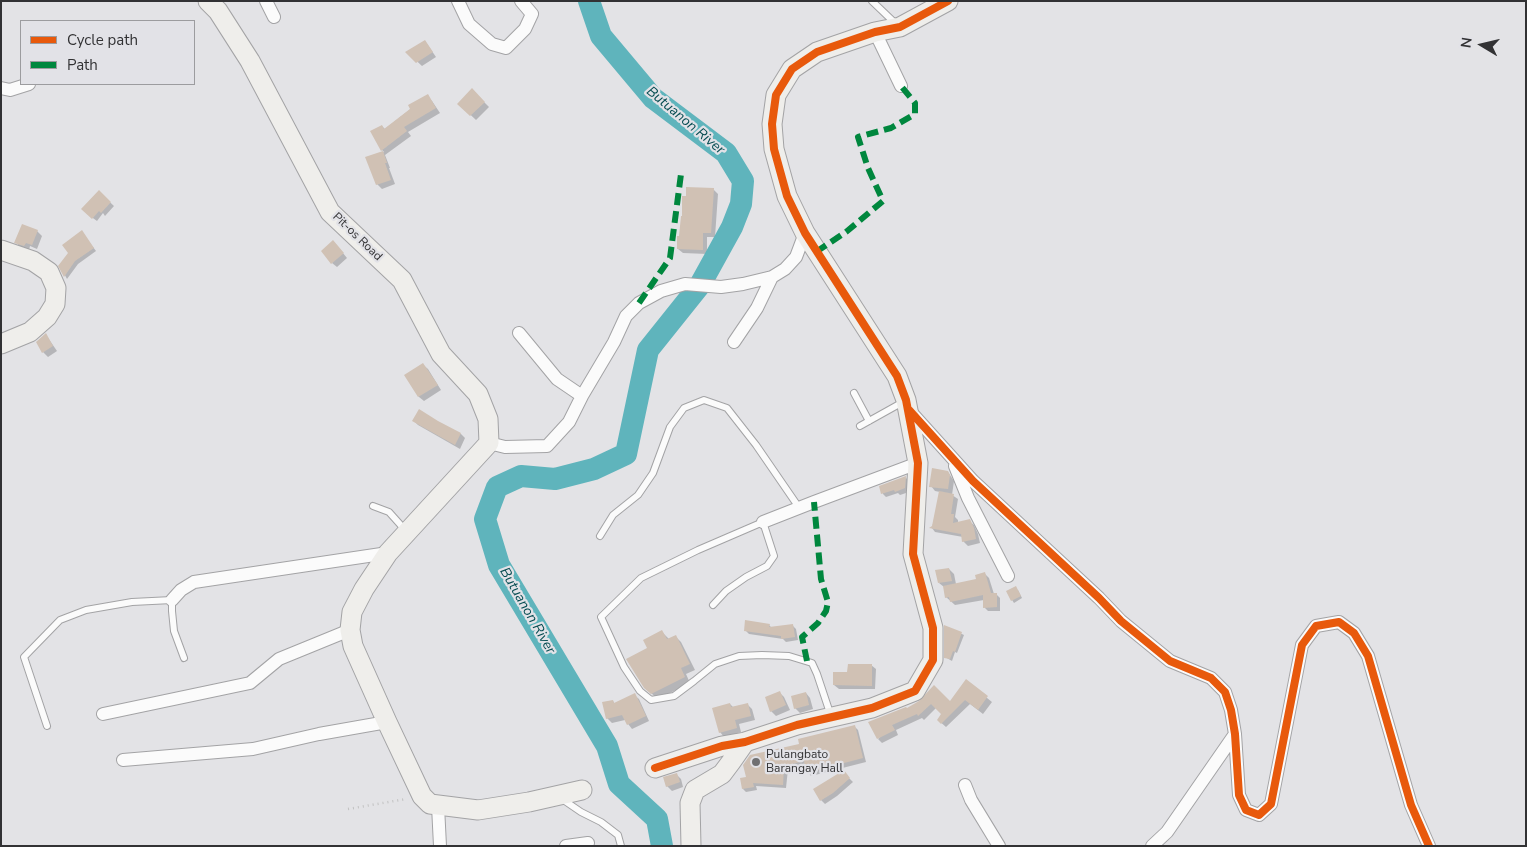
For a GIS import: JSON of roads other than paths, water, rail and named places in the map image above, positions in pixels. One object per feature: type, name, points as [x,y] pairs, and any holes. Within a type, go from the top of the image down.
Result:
[{"type":"street","name":"Pit-os Road","points":[[208,1],[218,11],[250,61],[330,212],[402,280],[441,354],[478,394],[488,419],[489,443]]},
{"type":"street","points":[[266,1],[274,16]]},
{"type":"street","points":[[458,1],[469,24],[492,44],[506,48],[525,29],[532,14],[521,1]]},
{"type":"street","points":[[655,768],[722,746],[745,742],[797,725],[872,708],[915,691],[933,660],[933,628],[913,554],[918,463],[908,405],[897,376],[805,233],[788,196],[774,149],[772,124],[776,95],[792,69],[817,52],[875,32],[900,27],[948,1]]},
{"type":"street","points":[[875,32],[901,86]]},
{"type":"street","points":[[1,88],[10,90],[26,85]]},
{"type":"street","points":[[440,846],[430,801],[387,722],[353,646],[350,630],[352,612],[364,589],[388,553],[489,443],[505,447],[547,446],[569,422],[614,342],[626,316],[639,303],[661,291],[685,284],[721,287],[772,277],[785,269],[796,257],[805,233]]},
{"type":"street","points":[[1,250],[32,261],[50,272],[56,288],[54,304],[47,317],[30,332],[1,344]]},
{"type":"street","points":[[734,342],[757,308],[772,277]]},
{"type":"street","points":[[519,334],[557,379],[582,396]]},
{"type":"street","points":[[908,405],[974,481],[1121,621],[1170,661],[1212,678],[1225,692],[1231,710],[1235,734],[1239,795],[1246,810],[1259,815],[1271,804],[1302,645],[1316,626],[1339,622],[1354,633],[1368,656],[1412,805],[1429,846]]},
{"type":"street","points":[[953,458],[968,498],[1008,576]]},
{"type":"street","points":[[763,522],[918,463]]},
{"type":"street","points":[[172,600],[180,590],[194,582],[388,553]]},
{"type":"street","points":[[103,714],[250,683],[279,659],[350,630]]},
{"type":"street","points":[[123,760],[253,750],[319,734],[387,722]]},
{"type":"street","points":[[1152,846],[1167,832],[1235,734]]},
{"type":"street","points":[[691,846],[690,803],[695,790],[722,774],[745,742]]},
{"type":"street","points":[[966,785],[972,800],[1000,846]]},
{"type":"street","points":[[430,801],[478,810],[552,798],[582,790]]},
{"type":"street","points":[[566,846],[588,843]]},
{"type":"lane","points":[[872,1],[900,27]]},
{"type":"lane","points":[[854,393],[869,421]]},
{"type":"lane","points":[[600,536],[613,515],[638,495],[653,473],[670,427],[684,408],[704,400],[727,408],[756,445],[800,509]]},
{"type":"lane","points":[[860,426],[908,405]]},
{"type":"lane","points":[[373,506],[389,512],[407,532]]},
{"type":"lane","points":[[713,605],[726,590],[767,566],[774,556],[763,522],[698,550],[641,578],[601,617],[624,667],[640,691],[651,700],[674,696],[715,664],[739,656],[789,656],[812,662],[831,717]]},
{"type":"lane","points":[[47,726],[24,657],[60,620],[86,610],[132,602],[172,600],[174,631],[184,658]]},
{"type":"lane","points":[[552,798],[562,799],[581,812],[601,822],[618,835],[622,846]]},
{"type":"waterway","name":"Butuanon River","points":[[589,1],[601,36],[653,98],[726,153],[743,181],[741,204],[732,227],[700,285],[648,350],[626,454],[594,469],[555,479],[521,476],[497,487],[485,519],[499,565],[607,746],[619,784],[657,819],[662,846]]},
{"type":"place","name":"Pulangbato Barangay Hall","points":[[756,762]]}]
